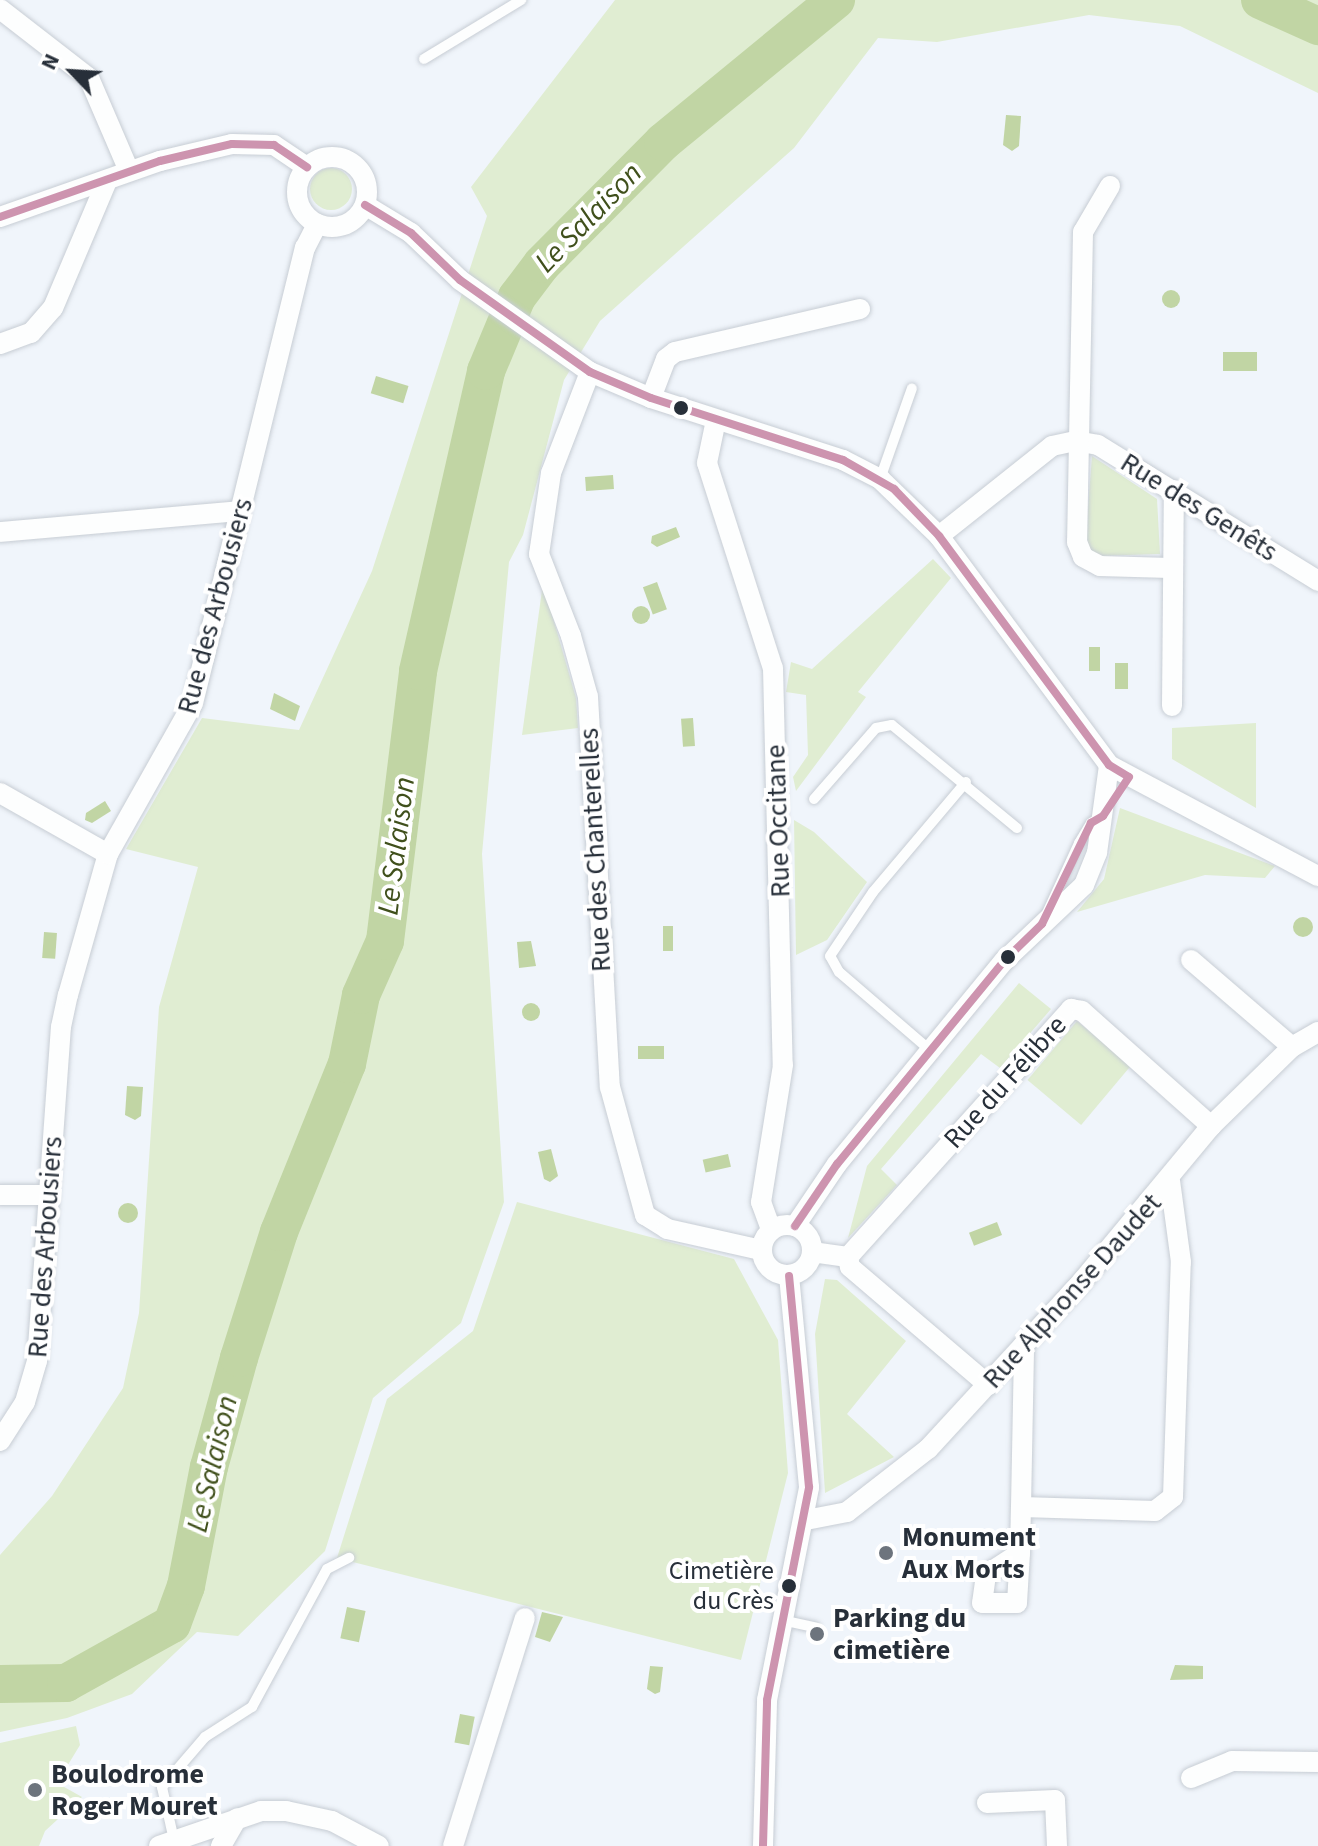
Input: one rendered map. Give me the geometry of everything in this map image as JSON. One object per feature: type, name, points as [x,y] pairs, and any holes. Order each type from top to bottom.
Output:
[{"type":"street","points":[[0,9],[89,78],[129,171]]},
{"type":"street","points":[[0,217],[193,151],[245,143],[274,145],[307,167]]},
{"type":"street","points":[[325,157],[349,161],[365,178],[365,205],[342,226],[317,224],[297,200],[298,180],[307,167],[325,157]]},
{"type":"street","points":[[0,344],[31,333],[53,308],[107,181]]},
{"type":"street","points":[[939,536],[1052,446],[1076,441],[1083,232],[1110,186]]},
{"type":"street","points":[[365,205],[411,233],[460,280],[554,350],[590,372],[651,398],[843,460],[880,479],[939,536],[1109,765],[1318,876]]},
{"type":"street","name":"Rue des Arbousiers","points":[[0,1441],[25,1402],[37,1361],[61,1027],[108,854],[187,719],[305,248],[317,224]]},
{"type":"street","points":[[651,398],[666,359],[675,352],[860,309]]},
{"type":"street","name":"Rue des Chanterelles","points":[[590,372],[551,473],[539,554],[571,636],[588,697],[610,1087],[645,1215],[667,1229],[761,1250]]},
{"type":"street","name":"Rue Occitane","points":[[716,420],[707,463],[773,668],[783,1065],[761,1202],[771,1230]]},
{"type":"street","name":"Rue des Genêts","points":[[1169,568],[1100,566],[1083,557],[1077,542],[1076,441],[1098,445],[1318,581]]},
{"type":"street","points":[[1172,706],[1169,568],[1174,490]]},
{"type":"street","points":[[0,532],[240,511]]},
{"type":"street","points":[[795,1226],[810,1239],[812,1252],[805,1268],[789,1276],[770,1269],[761,1250],[771,1230],[795,1226],[837,1164],[933,1052],[1004,961],[1084,885],[1103,816],[1109,765]]},
{"type":"street","points":[[1103,816],[1129,777]]},
{"type":"street","points":[[0,793],[108,854]]},
{"type":"street","points":[[1191,960],[1292,1047]]},
{"type":"street","name":"Rue du Félibre","points":[[848,1257],[1071,1009],[1082,1011],[1211,1126]]},
{"type":"street","name":"Rue Alphonse Daudet","points":[[806,1520],[847,1512],[928,1449],[1170,1181],[1211,1126],[1292,1047],[1318,1032]]},
{"type":"street","points":[[1021,1507],[1155,1511],[1173,1497],[1181,1262],[1170,1181]]},
{"type":"street","points":[[0,1195],[49,1195]]},
{"type":"street","points":[[812,1252],[848,1257],[850,1267],[988,1385]]},
{"type":"street","points":[[763,1846],[767,1700],[779,1620],[806,1520],[809,1487],[789,1276]]},
{"type":"street","points":[[1020,1553],[1024,1344]]},
{"type":"street","points":[[453,1846],[525,1618]]},
{"type":"street","points":[[1191,1778],[1232,1761],[1318,1762]]},
{"type":"street","points":[[987,1803],[1055,1800],[1057,1846]]},
{"type":"street","points":[[166,1843],[261,1811],[309,1814],[379,1846]]},
{"type":"street","points":[[221,1846],[237,1818]]},
{"type":"lane","points":[[424,59],[521,0]]},
{"type":"lane","points":[[880,479],[912,388]]},
{"type":"lane","points":[[814,799],[884,724],[898,729],[966,782],[1017,828]]},
{"type":"lane","points":[[933,1052],[839,972],[830,956],[873,892],[966,782]]},
{"type":"lane","points":[[166,1843],[162,1787],[205,1737],[252,1707],[327,1569],[349,1558]]},
{"type":"lane","points":[[779,1620],[815,1627]]},
{"type":"shaded area","points":[[615,0],[1318,0],[1318,93],[1180,26],[1089,15],[937,42],[878,38],[794,148],[600,321],[564,380],[523,535],[509,562],[482,854],[504,1202],[461,1323],[373,1398],[325,1551],[238,1636],[197,1632],[132,1694],[67,1718],[0,1732],[0,1555],[52,1496],[123,1388],[139,1313],[159,1007],[198,867],[126,849],[202,718],[299,730],[372,571],[487,216],[471,187]]},
{"type":"shaded area","points":[[1006,115],[1021,116],[1019,146],[1012,151],[1003,145]]},
{"type":"shaded area","points":[[331,168],[346,174],[352,189],[346,204],[331,210],[316,204],[310,189],[316,174]]},
{"type":"shaded area","points":[[1167,290],[1175,290],[1180,299],[1178,306],[1167,308],[1162,303],[1162,295]]},
{"type":"shaded area","points":[[1223,352],[1257,352],[1257,371],[1223,371]]},
{"type":"shaded area","points":[[376,376],[409,386],[403,403],[371,393]]},
{"type":"shaded area","points":[[1092,456],[1157,499],[1160,554],[1096,556],[1085,548]]},
{"type":"shaded area","points":[[613,475],[614,489],[586,491],[585,477]]},
{"type":"shaded area","points":[[676,527],[680,537],[657,547],[651,543],[652,536]]},
{"type":"shaded area","points":[[933,559],[951,578],[858,692],[866,697],[796,791],[793,777],[808,755],[806,695],[786,692],[791,662],[812,669]]},
{"type":"shaded area","points":[[657,582],[667,609],[653,614],[643,587]]},
{"type":"shaded area","points":[[543,583],[576,698],[578,728],[522,735]]},
{"type":"shaded area","points":[[641,606],[650,615],[641,624],[632,615]]},
{"type":"shaded area","points":[[1089,647],[1100,647],[1100,671],[1089,671]]},
{"type":"shaded area","points":[[1115,663],[1128,663],[1128,689],[1115,689]]},
{"type":"shaded area","points":[[274,693],[300,706],[295,721],[270,709]]},
{"type":"shaded area","points":[[693,718],[695,746],[683,747],[681,719]]},
{"type":"shaded area","points":[[1256,723],[1256,808],[1172,759],[1172,728]]},
{"type":"shaded area","points":[[105,801],[111,811],[92,823],[85,820],[86,813]]},
{"type":"shaded area","points":[[1120,808],[1275,866],[1265,878],[1205,875],[1077,912],[1104,879]]},
{"type":"shaded area","points":[[794,820],[814,832],[867,882],[827,940],[796,955]]},
{"type":"shaded area","points":[[1303,917],[1310,920],[1313,927],[1310,934],[1303,937],[1296,934],[1293,927],[1296,920]]},
{"type":"shaded area","points":[[663,926],[673,926],[673,951],[663,951]]},
{"type":"shaded area","points":[[44,932],[57,933],[55,959],[42,958]]},
{"type":"shaded area","points":[[531,941],[536,966],[519,968],[517,942]]},
{"type":"shaded area","points":[[1019,983],[1051,1009],[1000,1068],[981,1054],[881,1169],[897,1185],[848,1238],[867,1166]]},
{"type":"shaded area","points":[[527,1003],[535,1003],[540,1012],[538,1019],[527,1021],[522,1016],[522,1008]]},
{"type":"shaded area","points":[[1077,1021],[1131,1066],[1081,1125],[1028,1080]]},
{"type":"shaded area","points":[[638,1046],[664,1046],[664,1059],[638,1059]]},
{"type":"shaded area","points":[[127,1086],[143,1087],[141,1116],[135,1120],[125,1115]]},
{"type":"shaded area","points":[[551,1149],[558,1176],[550,1182],[544,1179],[538,1152]]},
{"type":"shaded area","points":[[728,1154],[731,1167],[706,1173],[703,1160]]},
{"type":"shaded area","points":[[517,1202],[734,1259],[778,1340],[788,1473],[741,1660],[337,1558],[387,1399],[473,1331]]},
{"type":"shaded area","points":[[128,1203],[135,1206],[138,1213],[135,1220],[128,1223],[121,1220],[118,1213],[121,1206]]},
{"type":"shaded area","points":[[997,1222],[1002,1235],[974,1246],[969,1233]]},
{"type":"shaded area","points":[[825,1279],[837,1280],[906,1341],[847,1414],[894,1457],[825,1493],[815,1334]]},
{"type":"shaded area","points":[[347,1607],[366,1611],[359,1642],[340,1638]]},
{"type":"shaded area","points":[[542,1612],[563,1617],[550,1642],[535,1637]]},
{"type":"shaded area","points":[[1175,1665],[1203,1666],[1203,1679],[1170,1680]]},
{"type":"shaded area","points":[[650,1666],[663,1667],[660,1692],[655,1694],[647,1689]]},
{"type":"shaded area","points":[[460,1714],[475,1717],[469,1745],[454,1742]]},
{"type":"shaded area","name":"Boulodrome Roger Mouret","points":[[76,1726],[80,1745],[57,1783],[82,1797],[45,1831],[39,1846],[0,1846],[0,1743]]},
{"type":"waterway","name":"Le Salaison","points":[[0,1684],[66,1683],[172,1624],[186,1586],[209,1467],[239,1358],[279,1232],[347,1064],[361,995],[385,941],[418,671],[486,371],[517,297],[542,264],[663,142],[836,0]]},
{"type":"waterway","name":"Le Salaison","points":[[1260,0],[1318,26]]},
{"type":"transit line","points":[[0,217],[160,161],[232,144],[274,145],[307,167]]},
{"type":"transit line","points":[[365,205],[411,233],[460,280],[590,372],[651,398],[843,460],[894,489],[939,536],[1109,765],[1129,777],[1103,816],[1091,823],[1042,924],[1004,961],[837,1164],[795,1226]]},
{"type":"transit line","points":[[763,1846],[767,1700],[809,1487],[789,1276]]},
{"type":"place","name":"Monument Aux Morts","points":[[886,1553]]},
{"type":"place","name":"Cimetière du Crès","points":[[789,1586]]},
{"type":"place","name":"Parking du cimetière","points":[[817,1634]]},
{"type":"place","name":"Boulodrome Roger Mouret","points":[[35,1790]]}]
